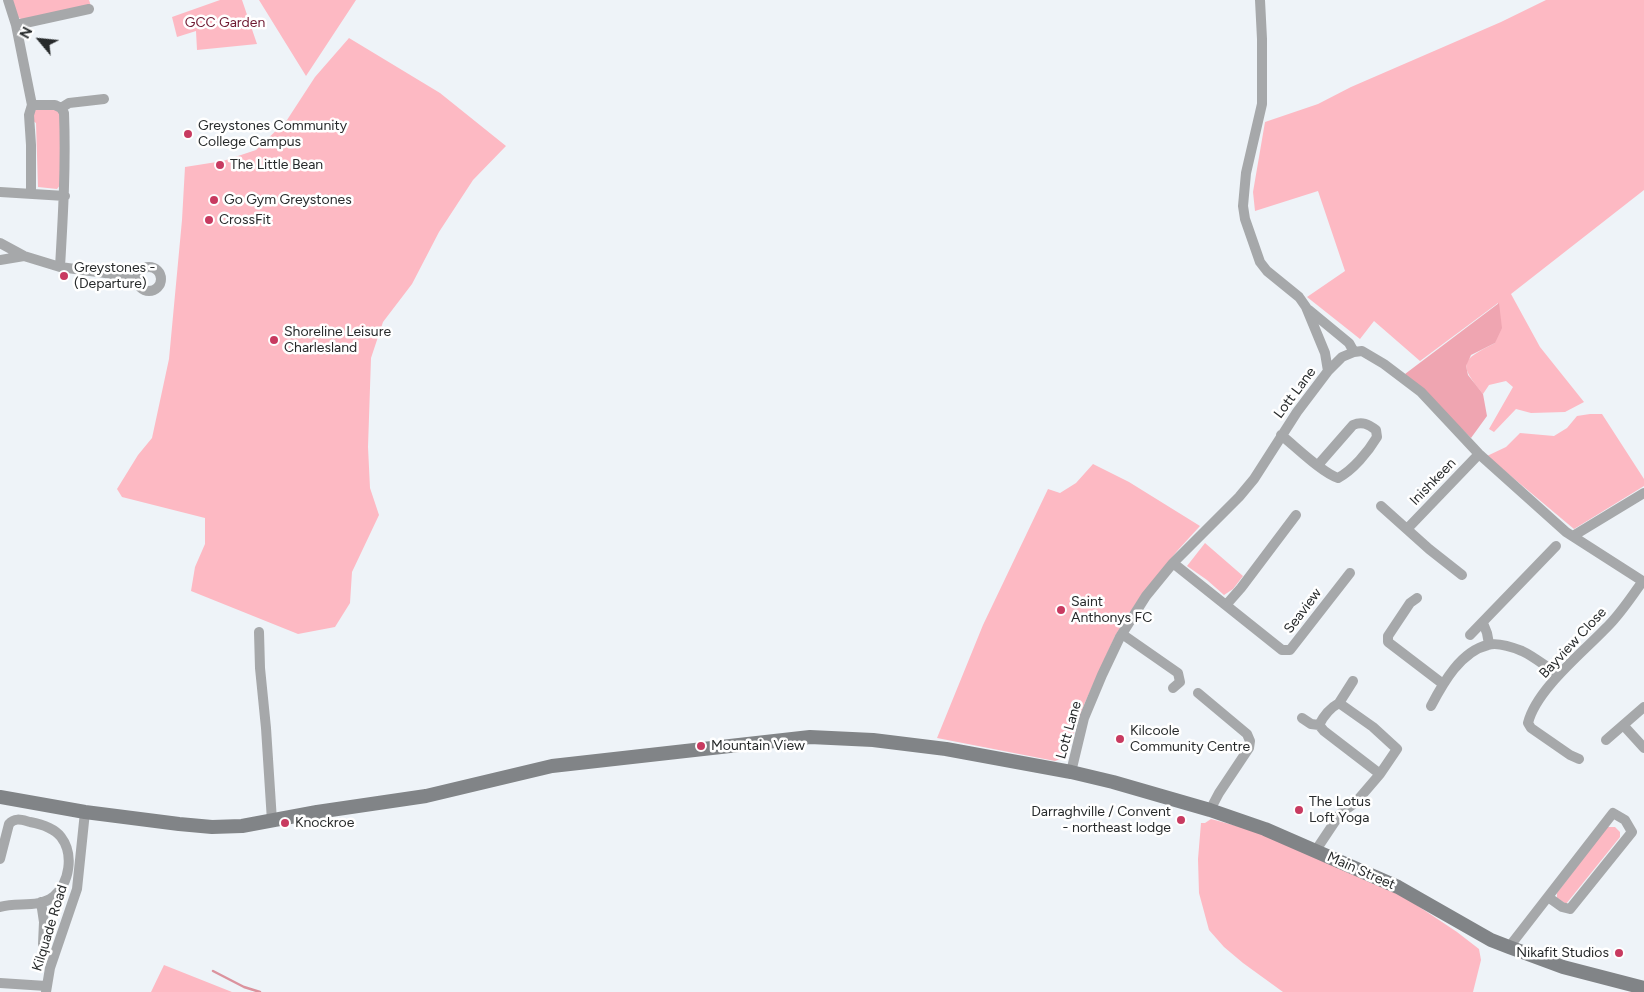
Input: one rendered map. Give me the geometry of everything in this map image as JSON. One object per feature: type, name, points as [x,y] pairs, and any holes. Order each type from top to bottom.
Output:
[{"type":"main road","name":"Main Street","points":[[0,797],[85,812],[179,824],[242,826],[317,812],[426,796],[552,766],[810,737],[874,740],[946,749],[1071,772],[1210,810],[1265,829],[1398,887],[1492,940],[1508,947],[1563,967],[1644,988]]},
{"type":"street","points":[[8,0],[16,25],[32,105],[29,115],[32,193]]},
{"type":"street","points":[[1260,0],[1262,104],[1247,166],[1243,206],[1251,240],[1260,262],[1267,271],[1299,297],[1306,307],[1325,353],[1328,371]]},
{"type":"street","points":[[16,25],[89,9]]},
{"type":"street","points":[[61,108],[70,102],[104,99]]},
{"type":"street","points":[[32,105],[55,105],[61,108],[64,113],[65,196],[60,267]]},
{"type":"street","points":[[0,192],[65,196]]},
{"type":"street","points":[[0,243],[24,256],[60,267],[120,275],[138,283],[143,289],[150,291],[157,288],[161,282],[160,274],[155,268],[147,267],[141,271],[120,275]]},
{"type":"street","points":[[0,260],[24,256]]},
{"type":"street","points":[[138,283],[141,271]]},
{"type":"street","points":[[1306,307],[1349,343],[1354,352],[1362,352],[1384,364],[1421,392],[1479,454],[1566,532],[1643,582]]},
{"type":"street","name":"Lott Lane","points":[[1071,772],[1084,718],[1102,675],[1122,634],[1146,596],[1173,563],[1239,497],[1254,479],[1281,434],[1328,371],[1342,357],[1354,352]]},
{"type":"street","points":[[1281,434],[1318,465],[1332,476],[1338,478],[1373,444],[1377,437],[1376,430],[1359,422],[1353,425],[1318,465]]},
{"type":"street","name":"Inishkeen","points":[[1407,529],[1479,454]]},
{"type":"street","points":[[1573,536],[1644,493]]},
{"type":"street","points":[[1381,506],[1429,549],[1462,575]]},
{"type":"street","points":[[1226,605],[1296,515]]},
{"type":"street","points":[[1470,635],[1556,546]]},
{"type":"street","name":"Seaview","points":[[1173,563],[1282,650],[1290,650],[1350,572]]},
{"type":"street","name":"Bayview Close","points":[[1579,759],[1570,755],[1531,728],[1528,723],[1530,714],[1558,674],[1606,628],[1643,582]]},
{"type":"street","points":[[1417,598],[1410,603],[1388,636],[1388,642],[1443,684]]},
{"type":"street","points":[[1483,623],[1489,644]]},
{"type":"street","points":[[259,632],[272,821]]},
{"type":"street","points":[[1122,634],[1178,673],[1180,682],[1173,688]]},
{"type":"street","points":[[1430,706],[1443,684],[1464,659],[1477,649],[1489,644],[1500,644],[1523,652],[1558,674]]},
{"type":"street","points":[[1319,725],[1323,717],[1339,703],[1353,681]]},
{"type":"street","points":[[1198,693],[1247,734],[1250,741],[1249,748],[1210,810]]},
{"type":"street","points":[[1316,850],[1340,814],[1356,802],[1380,774],[1397,749],[1373,727],[1339,703]]},
{"type":"street","points":[[1606,740],[1644,707]]},
{"type":"street","points":[[1302,718],[1311,724],[1319,725],[1324,731],[1380,774]]},
{"type":"street","points":[[1624,726],[1644,748]]},
{"type":"street","name":"Kilquade Road","points":[[46,989],[50,968],[78,889],[85,812]]},
{"type":"street","points":[[1508,947],[1613,813],[1624,820],[1632,832],[1570,909],[1562,907],[1548,896]]},
{"type":"street","points":[[0,854],[9,824],[12,820],[17,819],[37,823],[49,828],[60,836],[67,848],[69,861],[67,875],[61,888],[52,898],[41,902],[0,907]]},
{"type":"street","points":[[41,902],[44,922],[43,944]]},
{"type":"street","points":[[0,982],[46,989]]},
{"type":"green space","points":[[12,0],[89,0],[91,6],[23,20],[17,17]]},
{"type":"green space","name":"GCC Garden","points":[[220,0],[242,0],[257,44],[197,50],[196,31],[177,37],[172,17]]},
{"type":"green space","points":[[259,0],[356,0],[306,76]]},
{"type":"green space","points":[[1546,0],[1644,0],[1644,190],[1511,294],[1540,347],[1584,402],[1565,412],[1531,413],[1516,409],[1494,432],[1489,429],[1513,387],[1506,381],[1489,385],[1483,394],[1469,375],[1466,364],[1475,354],[1495,343],[1498,303],[1420,361],[1374,321],[1360,339],[1307,297],[1345,271],[1318,191],[1255,211],[1253,192],[1265,122],[1318,104],[1351,87],[1501,22]]},
{"type":"green space","name":"Shoreline Leisure Charlesland","points":[[349,38],[440,93],[506,146],[473,180],[439,232],[412,284],[383,322],[371,358],[368,447],[370,488],[379,515],[352,572],[350,603],[335,627],[298,634],[191,591],[195,567],[205,544],[205,518],[122,497],[117,489],[138,455],[152,438],[169,359],[185,167],[223,161],[256,150],[287,120],[315,77]]},
{"type":"green space","points":[[54,108],[60,113],[61,184],[57,189],[38,187],[36,123],[33,121],[33,112],[37,109]]},
{"type":"green space","points":[[1602,414],[1644,479],[1644,486],[1574,529],[1487,456],[1506,447],[1520,433],[1554,436],[1567,428],[1577,416]]},
{"type":"green space","name":"Saint Anthonys FC","points":[[1093,464],[1129,482],[1200,526],[1142,594],[1115,636],[1083,707],[1066,757],[1055,761],[937,738],[983,625],[1048,489],[1060,493],[1076,483]]},
{"type":"green space","points":[[1205,543],[1243,576],[1233,589],[1224,595],[1187,566]]},
{"type":"green space","points":[[1211,819],[1259,832],[1403,896],[1479,949],[1481,960],[1473,992],[1283,992],[1243,963],[1224,947],[1209,930],[1199,893],[1198,859],[1201,823]]},
{"type":"green space","points":[[1607,827],[1615,827],[1620,832],[1620,837],[1566,904],[1557,898],[1557,893]]},
{"type":"green space","points":[[164,965],[232,992],[151,992]]},
{"type":"shaded area","points":[[1499,303],[1502,328],[1495,343],[1471,355],[1466,366],[1468,375],[1483,394],[1487,416],[1471,438],[1405,374]]},
{"type":"waterway","points":[[213,971],[244,987],[260,992]]},
{"type":"place","name":"Greystones Community College Campus","points":[[188,134]]},
{"type":"place","name":"The Little Bean","points":[[220,165]]},
{"type":"place","name":"Go Gym Greystones","points":[[214,200]]},
{"type":"place","name":"CrossFit","points":[[209,220]]},
{"type":"place","name":"Greystones - (Departure)","points":[[64,276]]},
{"type":"place","name":"Shoreline Leisure Charlesland","points":[[274,340]]},
{"type":"place","name":"Saint Anthonys FC","points":[[1061,610]]},
{"type":"place","name":"Kilcoole Community Centre","points":[[1120,739]]},
{"type":"place","name":"Mountain View","points":[[701,746]]},
{"type":"place","name":"The Lotus Loft Yoga","points":[[1299,810]]},
{"type":"place","name":"Darraghville / Convent - northeast lodge","points":[[1181,820]]},
{"type":"place","name":"Knockroe","points":[[285,823]]},
{"type":"place","name":"Nikafit Studios","points":[[1619,953]]}]
